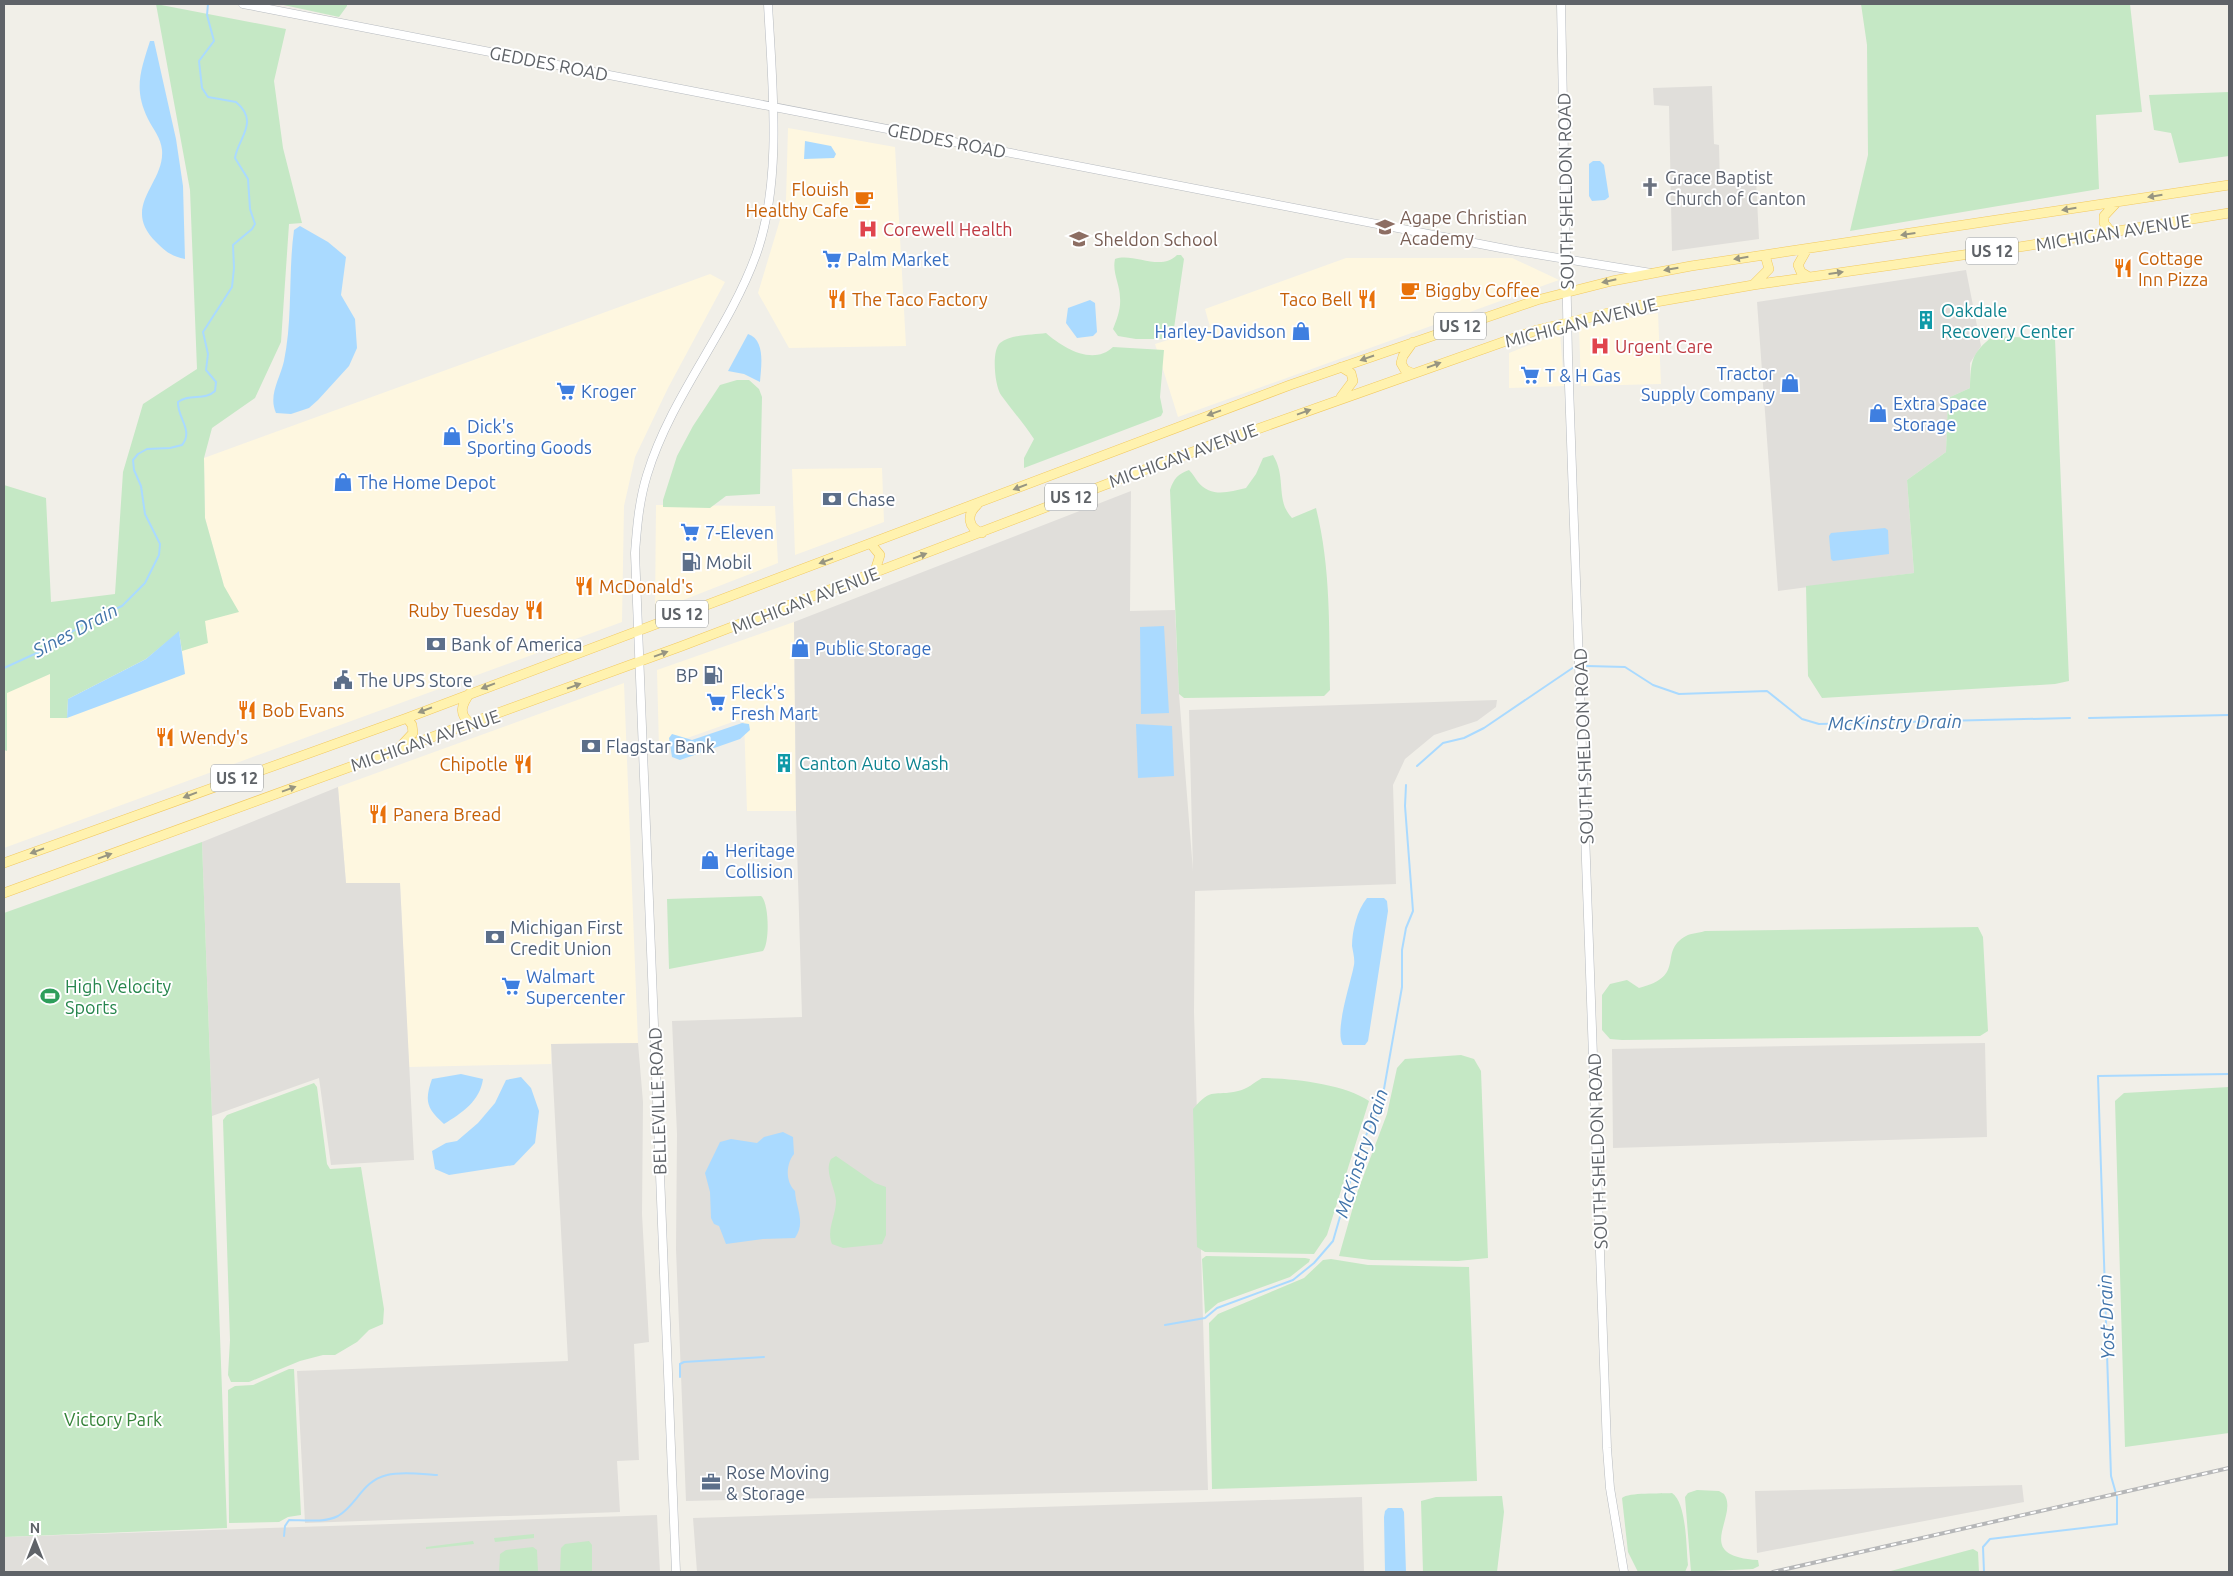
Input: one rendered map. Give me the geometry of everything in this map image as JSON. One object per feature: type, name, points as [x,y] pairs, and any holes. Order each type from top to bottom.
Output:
[{"type":"main road","name":"GEDDES ROAD","points":[[243,4],[1567,259],[1651,273]]},
{"type":"main road","name":"BELLEVILLE ROAD","points":[[676,1572],[635,567],[640,500],[661,437],[736,300],[756,253],[770,191],[772,159],[768,4]]},
{"type":"main road","name":"SOUTH SHELDON ROAD","points":[[1561,4],[1568,322],[1607,1448],[1610,1488],[1624,1572]]},
{"type":"main road","name":"MICHIGAN AVENUE","points":[[4,863],[407,718],[871,544],[1170,429],[1413,342],[1568,291],[1651,273],[2229,185]]},
{"type":"main road","points":[[2111,232],[2104,223],[2104,216],[2117,202]]},
{"type":"main road","name":"MICHIGAN AVENUE","points":[[4,893],[472,724],[874,574],[1170,460],[1492,344],[1568,322],[1650,303],[1753,285],[2229,213]]},
{"type":"main road","points":[[1807,249],[1798,265],[1802,272],[1809,277]]},
{"type":"main road","points":[[1753,285],[1768,269],[1765,255]]},
{"type":"main road","points":[[1412,373],[1405,370],[1401,363],[1403,356],[1413,342]]},
{"type":"main road","points":[[1339,399],[1353,381],[1351,373],[1341,368]]},
{"type":"main road","points":[[979,503],[972,509],[969,521],[973,529],[982,533]]},
{"type":"main road","points":[[871,544],[880,555],[874,574]]},
{"type":"main road","points":[[470,693],[461,705],[461,709],[464,718],[472,724]]},
{"type":"main road","points":[[396,750],[412,736],[412,725],[407,718]]},
{"type":"shaded area","points":[[1712,86],[1714,144],[1719,145],[1720,186],[1756,179],[1759,239],[1672,251],[1669,106],[1654,105],[1653,88]]},
{"type":"shaded area","points":[[788,128],[895,147],[906,346],[789,348],[758,293],[786,200]]},
{"type":"shaded area","points":[[1346,258],[1512,258],[1559,280],[1178,417],[1155,344],[1210,327],[1205,309]]},
{"type":"shaded area","points":[[1966,270],[1981,346],[1970,363],[1970,388],[1948,398],[1946,452],[1907,480],[1914,573],[1778,591],[1757,302]]},
{"type":"shaded area","points":[[710,274],[725,282],[668,388],[635,457],[624,506],[622,622],[4,848],[4,683],[224,586],[205,518],[204,458]]},
{"type":"shaded area","points":[[1658,313],[1661,384],[1581,386],[1579,327]]},
{"type":"shaded area","points":[[1560,333],[1564,386],[1509,388],[1509,353]]},
{"type":"shaded area","points":[[882,468],[884,522],[795,555],[792,469]]},
{"type":"shaded area","points":[[1131,491],[1130,611],[1175,610],[1179,694],[1193,871],[1189,710],[1497,700],[1496,707],[1477,721],[1434,735],[1405,759],[1393,785],[1396,884],[1195,891],[1194,1012],[1208,1490],[686,1501],[676,1249],[677,1134],[672,1021],[802,1017],[796,811],[794,622]]},
{"type":"shaded area","points":[[656,505],[775,506],[778,563],[655,611]]},
{"type":"shaded area","points":[[794,622],[796,811],[747,811],[744,718],[659,748],[657,670]]},
{"type":"shaded area","points":[[624,683],[638,1043],[552,1044],[551,1064],[409,1067],[400,883],[346,883],[338,787]]},
{"type":"shaded area","points":[[338,787],[346,883],[400,883],[414,1160],[331,1165],[319,1078],[212,1116],[202,842]]},
{"type":"shaded area","points":[[638,1043],[643,1102],[642,1214],[649,1342],[634,1344],[639,1460],[617,1461],[620,1512],[305,1523],[297,1371],[568,1361],[551,1044]]},
{"type":"shaded area","points":[[1985,1043],[1987,1137],[1613,1148],[1612,1049]]},
{"type":"shaded area","points":[[2022,1485],[2024,1502],[1757,1553],[1755,1491]]},
{"type":"shaded area","points":[[1362,1497],[1364,1572],[697,1572],[693,1518]]},
{"type":"shaded area","points":[[657,1515],[660,1572],[4,1572],[4,1537]]},
{"type":"green space","points":[[156,4],[286,29],[274,81],[283,148],[302,223],[289,224],[281,342],[255,398],[212,428],[204,458],[205,518],[224,586],[239,612],[205,621],[208,643],[182,651],[179,632],[146,659],[68,699],[67,718],[50,718],[50,674],[7,693],[7,751],[4,750],[4,485],[46,498],[51,602],[115,594],[123,472],[143,404],[197,369],[190,190]]},
{"type":"green space","points":[[279,4],[347,4],[347,6],[339,17]]},
{"type":"green space","points":[[1861,4],[2130,4],[2142,112],[2096,115],[2099,189],[1850,231],[1868,155],[1867,45]]},
{"type":"green space","points":[[2229,92],[2229,156],[2179,163],[2171,133],[2154,130],[2149,95]]},
{"type":"green space","points":[[1181,255],[1184,259],[1173,335],[1168,339],[1136,339],[1118,336],[1113,329],[1120,302],[1114,264],[1115,259],[1130,258],[1163,262]]},
{"type":"green space","points":[[1046,333],[1069,349],[1087,355],[1096,355],[1113,347],[1164,350],[1160,397],[1163,412],[1161,416],[1024,468],[1024,458],[1034,439],[999,391],[995,369],[996,353],[1000,343],[1010,338]]},
{"type":"green space","points":[[1993,336],[2055,339],[2069,681],[2055,684],[1822,698],[1808,676],[1806,586],[1914,573],[1907,480],[1946,452],[1948,398],[1970,388],[1972,364],[1976,353]]},
{"type":"green space","points":[[737,380],[749,380],[759,389],[762,397],[760,494],[726,496],[710,508],[663,507],[663,500],[677,456],[693,426],[720,385]]},
{"type":"green space","points":[[1273,455],[1279,472],[1284,504],[1292,518],[1316,508],[1327,576],[1330,690],[1324,696],[1184,698],[1179,694],[1170,490],[1175,479],[1189,470],[1203,487],[1214,492],[1246,488],[1256,474],[1263,458]]},
{"type":"green space","name":"Victory Park","points":[[202,842],[227,1528],[4,1537],[4,913]]},
{"type":"green space","points":[[761,896],[766,906],[768,922],[767,939],[763,951],[669,969],[667,899]]},
{"type":"green space","points":[[1978,927],[1983,937],[1988,1031],[1980,1036],[1622,1040],[1610,1039],[1602,1030],[1602,995],[1610,984],[1627,980],[1639,988],[1654,983],[1663,977],[1668,970],[1673,949],[1678,942],[1690,934],[1705,931]]},
{"type":"green space","points":[[1461,1055],[1474,1059],[1481,1071],[1488,1258],[1458,1261],[1371,1260],[1339,1256],[1357,1193],[1387,1114],[1397,1068],[1405,1059]]},
{"type":"green space","points":[[1262,1078],[1288,1079],[1333,1086],[1359,1095],[1369,1101],[1327,1235],[1314,1254],[1205,1252],[1197,1247],[1193,1109],[1209,1095],[1241,1090]]},
{"type":"green space","points":[[314,1083],[317,1087],[327,1164],[330,1169],[361,1167],[384,1309],[383,1324],[369,1330],[357,1342],[335,1355],[323,1355],[300,1361],[249,1382],[231,1382],[228,1375],[230,1340],[223,1120],[227,1115]]},
{"type":"green space","points":[[2229,1087],[2229,1433],[2125,1447],[2115,1101],[2124,1093]]},
{"type":"green space","points":[[836,1156],[875,1183],[886,1187],[886,1235],[882,1244],[843,1248],[832,1244],[830,1233],[836,1201],[829,1174],[829,1164],[831,1159]]},
{"type":"green space","points":[[1206,1256],[1310,1259],[1309,1262],[1290,1277],[1218,1303],[1205,1314],[1202,1259]]},
{"type":"green space","points":[[1331,1259],[1368,1265],[1469,1267],[1477,1481],[1212,1489],[1209,1323],[1218,1314],[1304,1278],[1323,1260]]},
{"type":"green space","points":[[289,1369],[294,1369],[301,1515],[288,1517],[279,1522],[229,1523],[228,1390],[235,1386],[253,1385]]},
{"type":"green space","points":[[1697,1490],[1719,1491],[1724,1494],[1727,1503],[1722,1543],[1726,1551],[1738,1557],[1758,1560],[1759,1566],[1753,1569],[1691,1572],[1685,1497],[1688,1493]]},
{"type":"green space","points":[[1672,1493],[1681,1506],[1683,1516],[1688,1565],[1685,1572],[1638,1572],[1628,1552],[1622,1498],[1638,1494]]},
{"type":"green space","points":[[1502,1496],[1504,1512],[1497,1572],[1423,1572],[1421,1501],[1436,1497]]},
{"type":"green space","points":[[534,1534],[534,1538],[495,1542],[494,1538]]},
{"type":"green space","points":[[473,1541],[474,1544],[426,1549],[426,1547]]},
{"type":"green space","points":[[589,1541],[592,1545],[592,1572],[560,1572],[561,1548],[565,1544]]},
{"type":"green space","points":[[533,1547],[537,1550],[538,1572],[499,1572],[500,1554],[506,1550]]},
{"type":"green space","points":[[1973,1549],[1978,1552],[1979,1572],[1887,1572]]},
{"type":"water","points":[[150,41],[154,41],[176,139],[183,186],[185,259],[172,255],[156,242],[146,229],[142,217],[143,206],[161,162],[162,150],[143,108],[140,89],[141,71]]},
{"type":"water","points":[[805,141],[831,146],[836,154],[834,158],[804,159]]},
{"type":"water","points":[[1593,161],[1600,161],[1604,165],[1609,197],[1605,200],[1592,201],[1589,196],[1589,164]]},
{"type":"water","points":[[300,226],[328,242],[346,257],[341,295],[355,319],[357,348],[349,366],[309,408],[291,414],[276,413],[273,400],[274,393],[284,361],[289,328],[294,230]]},
{"type":"water","points":[[1090,300],[1095,303],[1097,332],[1093,336],[1077,338],[1066,323],[1068,308]]},
{"type":"water","points":[[748,334],[754,337],[760,348],[760,382],[744,374],[728,371]]},
{"type":"water","points":[[1885,528],[1888,530],[1889,554],[1833,561],[1831,559],[1829,536],[1831,533]]},
{"type":"water","points":[[1164,626],[1169,713],[1141,714],[1140,627]]},
{"type":"water","points":[[179,631],[185,674],[67,718],[68,699],[146,659]]},
{"type":"water","points":[[742,723],[749,724],[750,730],[740,739],[680,760],[672,757],[669,738],[672,734],[692,740]]},
{"type":"water","points":[[1136,724],[1172,726],[1174,776],[1138,778]]},
{"type":"water","points":[[1367,898],[1384,898],[1387,901],[1388,911],[1368,1041],[1365,1045],[1343,1045],[1340,1029],[1354,965],[1353,934],[1358,915]]},
{"type":"water","points":[[461,1074],[483,1079],[481,1087],[469,1106],[444,1124],[429,1104],[428,1093],[432,1079]]},
{"type":"water","points":[[521,1077],[531,1088],[539,1111],[535,1143],[514,1165],[449,1175],[435,1169],[432,1151],[446,1143],[457,1141],[478,1123],[495,1103],[506,1080]]},
{"type":"water","points":[[783,1132],[793,1137],[794,1154],[788,1167],[788,1178],[795,1191],[800,1221],[795,1238],[763,1239],[726,1244],[719,1226],[714,1224],[711,1218],[710,1192],[705,1173],[720,1142],[731,1139],[757,1143],[764,1137]]},
{"type":"water","points":[[1388,1508],[1402,1508],[1404,1512],[1406,1572],[1385,1572],[1384,1517],[1385,1511]]},
{"type":"waterway","name":"Sines Drain","points":[[4,668],[39,652],[91,620],[122,606],[145,583],[159,555],[160,544],[145,514],[141,486],[134,470],[133,460],[138,454],[147,449],[170,448],[182,445],[185,440],[186,429],[178,408],[178,402],[182,399],[207,396],[215,391],[216,382],[206,370],[208,354],[203,332],[232,287],[234,268],[233,245],[252,229],[255,224],[250,209],[248,179],[235,158],[246,130],[246,116],[243,109],[236,102],[208,97],[202,88],[199,61],[214,41],[207,15],[208,4]]},
{"type":"waterway","name":"McKinstry Drain","points":[[1587,666],[1625,667],[1653,685],[1679,694],[1767,691],[1802,719],[1819,724],[2070,718]]},
{"type":"waterway","name":"McKinstry Drain","points":[[1417,766],[1443,743],[1464,738],[1484,728],[1574,667]]},
{"type":"waterway","name":"McKinstry Drain","points":[[2089,718],[2229,715]]},
{"type":"waterway","name":"McKinstry Drain","points":[[1165,1325],[1205,1318],[1217,1308],[1293,1280],[1314,1263],[1333,1241],[1353,1172],[1367,1133],[1381,1106],[1402,987],[1402,950],[1406,928],[1413,911],[1405,806],[1406,785]]},
{"type":"waterway","name":"Yost Drain","points":[[1984,1572],[1983,1547],[1990,1539],[2117,1524],[2117,1497],[2111,1476],[2098,1076],[2229,1074]]},
{"type":"waterway","name":"McKinstry Drain","points":[[680,1377],[680,1364],[684,1362],[764,1357]]},
{"type":"waterway","name":"McKinstry Drain","points":[[284,1536],[285,1526],[289,1520],[320,1520],[338,1516],[350,1506],[371,1482],[378,1478],[399,1473],[437,1475]]},
{"type":"railway","points":[[1773,1572],[2229,1468]]},
{"type":"place","name":"Grace Baptist Church of Canton","points":[[1650,187]]},
{"type":"place","name":"Flouish Healthy Cafe","points":[[864,199]]},
{"type":"place","name":"Agape Christian Academy","points":[[1385,227]]},
{"type":"place","name":"Corewell Health","points":[[868,229]]},
{"type":"place","name":"Sheldon School","points":[[1079,239]]},
{"type":"place","name":"Palm Market","points":[[832,259]]},
{"type":"place","name":"Cottage Inn Pizza","points":[[2123,268]]},
{"type":"place","name":"Biggby Coffee","points":[[1410,290]]},
{"type":"place","name":"The Taco Factory","points":[[837,299]]},
{"type":"place","name":"Taco Bell","points":[[1367,299]]},
{"type":"place","name":"Oakdale Recovery Center","points":[[1926,320]]},
{"type":"place","name":"Harley-Davidson","points":[[1301,331]]},
{"type":"place","name":"Urgent Care","points":[[1600,346]]},
{"type":"place","name":"T & H Gas","points":[[1530,375]]},
{"type":"place","name":"Tractor Supply Company","points":[[1790,383]]},
{"type":"place","name":"Kroger","points":[[566,391]]},
{"type":"place","name":"Extra Space Storage","points":[[1878,413]]},
{"type":"place","name":"Dick's Sporting Goods","points":[[452,436]]},
{"type":"place","name":"The Home Depot","points":[[343,482]]},
{"type":"place","name":"Chase","points":[[832,499]]},
{"type":"place","name":"7-Eleven","points":[[690,532]]},
{"type":"place","name":"Mobil","points":[[691,562]]},
{"type":"place","name":"McDonald's","points":[[584,586]]},
{"type":"place","name":"Ruby Tuesday","points":[[534,610]]},
{"type":"place","name":"Bank of America","points":[[436,644]]},
{"type":"place","name":"Public Storage","points":[[800,648]]},
{"type":"place","name":"BP","points":[[713,675]]},
{"type":"place","name":"The UPS Store","points":[[343,680]]},
{"type":"place","name":"Fleck's Fresh Mart","points":[[716,702]]},
{"type":"place","name":"Bob Evans","points":[[247,710]]},
{"type":"place","name":"Wendy's","points":[[165,737]]},
{"type":"place","name":"Flagstar Bank","points":[[591,746]]},
{"type":"place","name":"Canton Auto Wash","points":[[784,763]]},
{"type":"place","name":"Chipotle","points":[[523,764]]},
{"type":"place","name":"Panera Bread","points":[[378,814]]},
{"type":"place","name":"Heritage Collision","points":[[710,860]]},
{"type":"place","name":"Michigan First Credit Union","points":[[495,937]]},
{"type":"place","name":"Walmart Supercenter","points":[[511,986]]},
{"type":"place","name":"High Velocity Sports","points":[[50,996]]},
{"type":"place","name":"Rose Moving & Storage","points":[[711,1482]]}]
